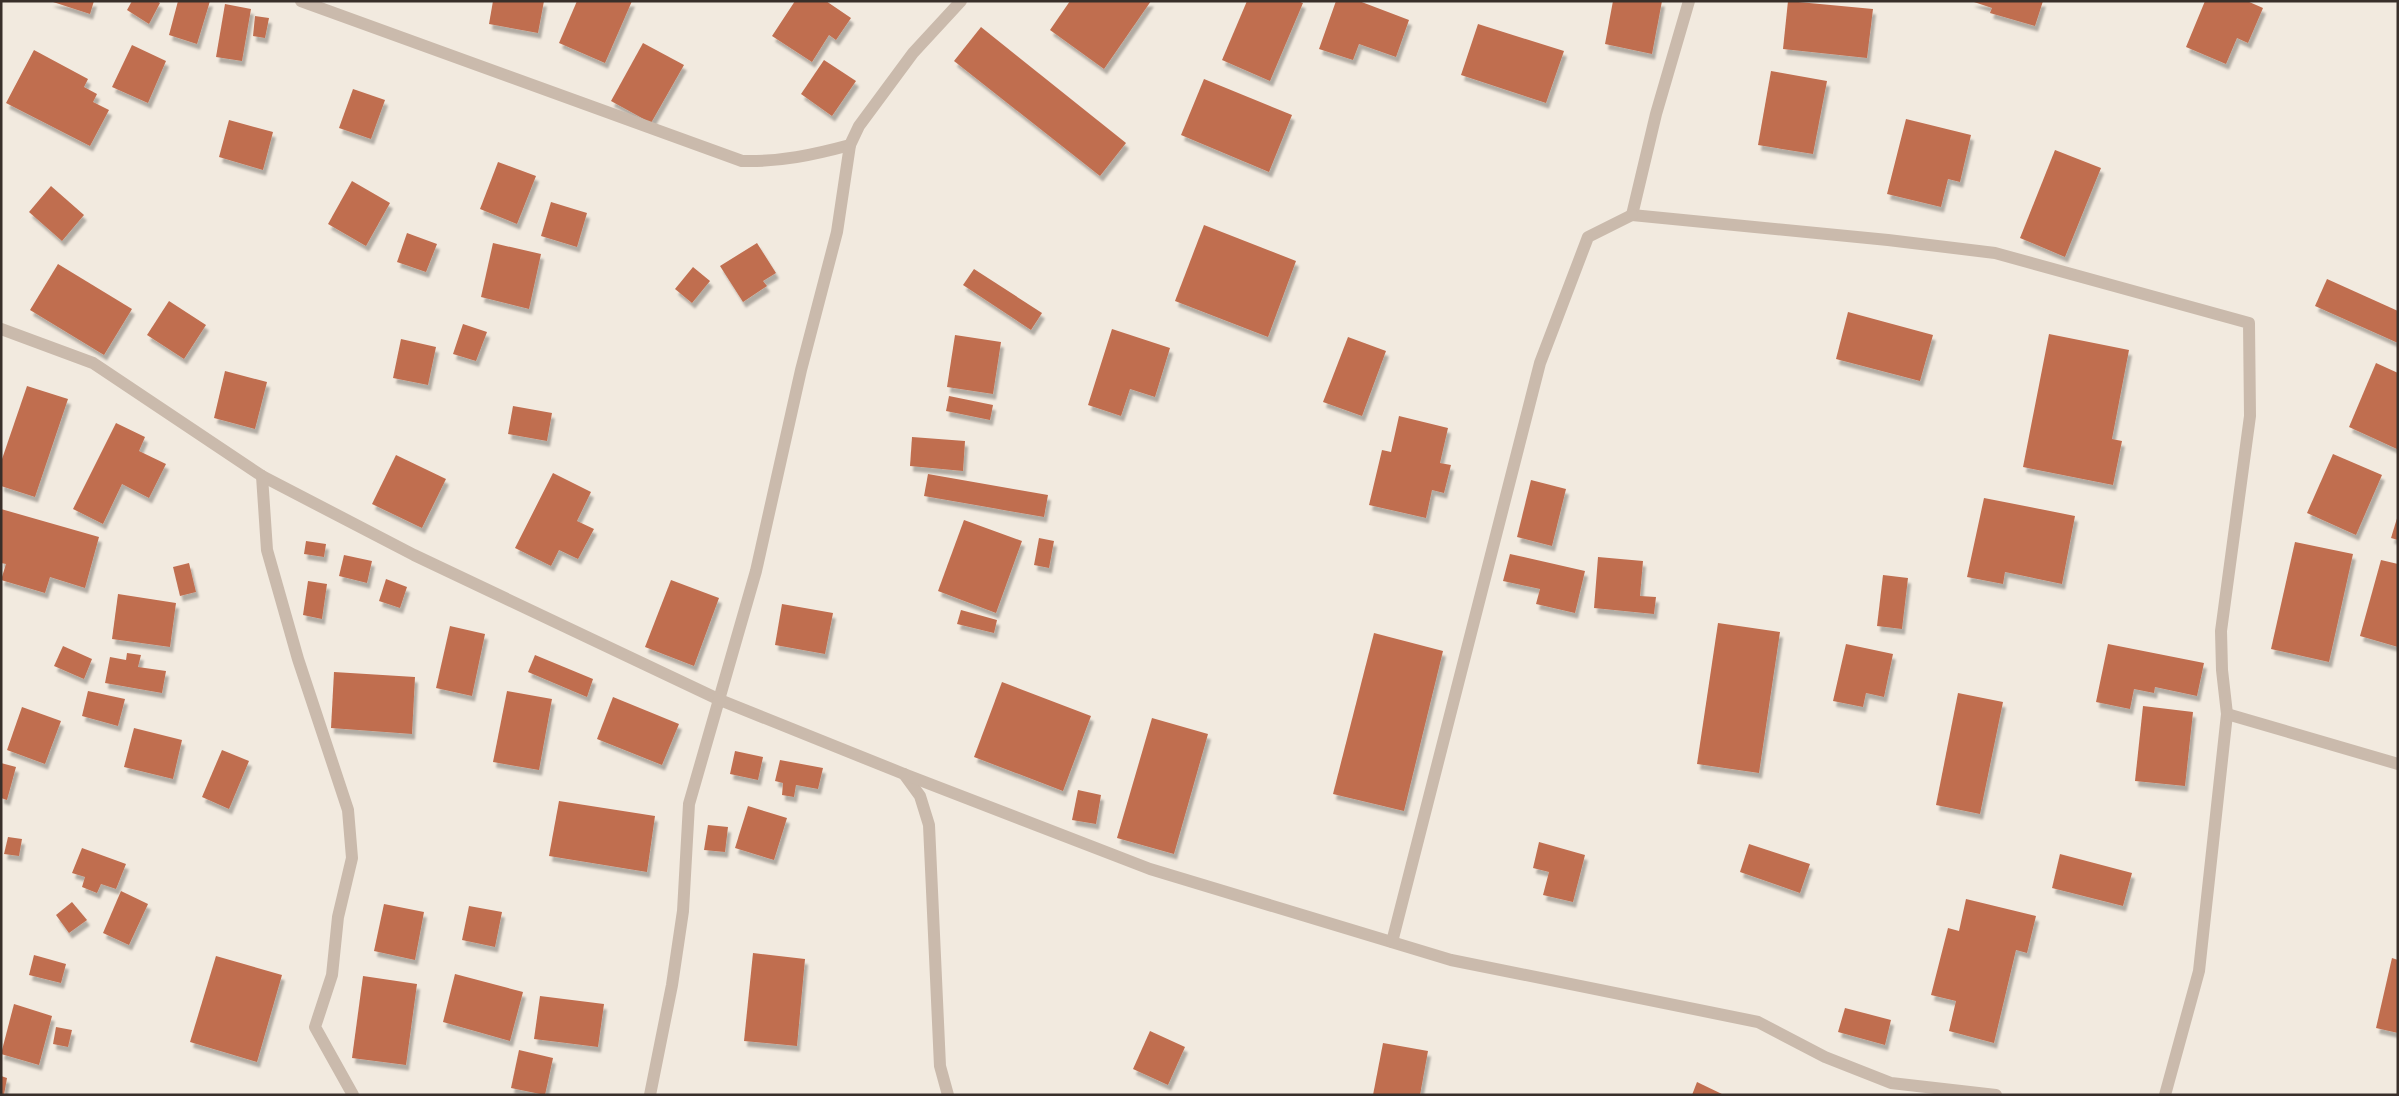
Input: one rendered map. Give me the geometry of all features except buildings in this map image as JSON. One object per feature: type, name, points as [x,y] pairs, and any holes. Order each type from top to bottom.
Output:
[{"type":"street","points":[[300,1],[742,160],[770,162],[807,156],[850,145]]},
{"type":"street","points":[[650,1095],[683,911],[689,804],[756,571],[801,370],[838,232],[850,145],[859,126],[913,53],[961,1]]},
{"type":"street","points":[[1632,215],[1656,114],[1689,1]]},
{"type":"street","points":[[1392,942],[1540,363],[1588,236],[1632,215],[1888,240],[1995,253],[2249,322],[2250,416],[2221,632],[2222,670],[2227,714],[2199,971],[2165,1095]]},
{"type":"street","points":[[1,329],[93,363],[262,476],[414,555],[720,700],[904,774],[1150,868],[1451,960],[1758,1022],[1826,1057],[1891,1082],[1996,1095]]},
{"type":"street","points":[[262,476],[267,550],[298,659],[348,810],[352,858],[338,917],[332,975],[315,1027],[353,1095]]},
{"type":"street","points":[[2227,714],[2398,764]]},
{"type":"street","points":[[904,774],[920,796],[929,825],[940,1066],[948,1095]]}]
